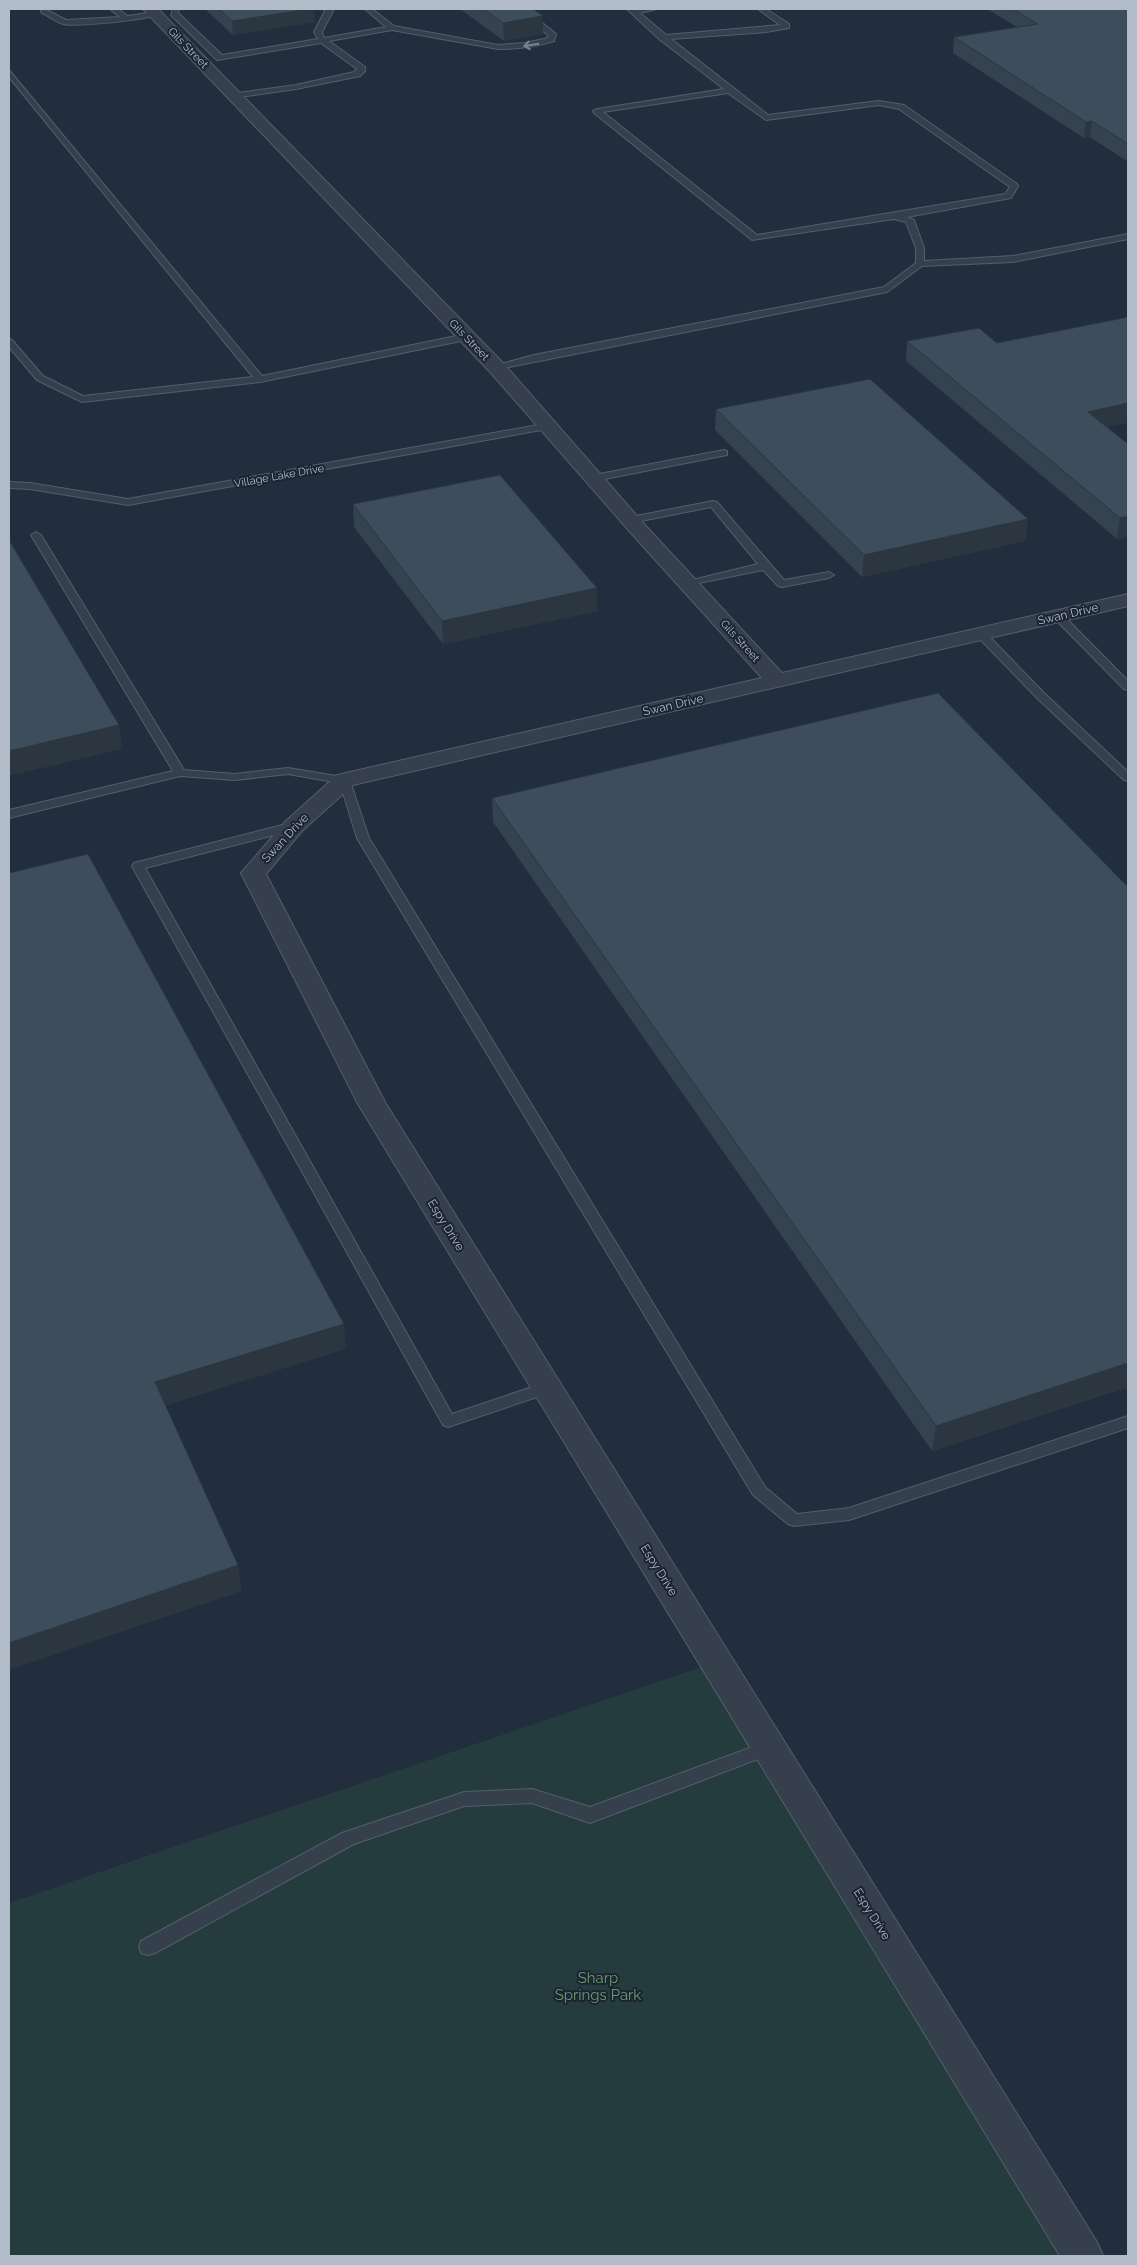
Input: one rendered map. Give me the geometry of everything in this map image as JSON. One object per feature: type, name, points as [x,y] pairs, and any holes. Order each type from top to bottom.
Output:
[{"type":"street","name":"Gils Street","points":[[152,11],[497,368],[688,584],[777,681]]},
{"type":"street","name":"Swan Drive","points":[[253,873],[294,826],[345,780],[1128,600]]},
{"type":"street","name":"Espy Drive","points":[[253,873],[372,1104],[1083,2256]]},
{"type":"lane","points":[[43,10],[58,9]]},
{"type":"lane","points":[[113,9],[127,18]]},
{"type":"lane","points":[[176,9],[174,14],[220,58]]},
{"type":"lane","points":[[233,96],[296,87],[358,74],[362,69],[322,40],[318,32],[326,18],[329,10],[327,9]]},
{"type":"lane","points":[[368,9],[392,28]]},
{"type":"lane","points":[[200,60],[392,28],[498,47],[542,43],[551,39],[552,34],[521,9]]},
{"type":"lane","points":[[632,10],[654,9]]},
{"type":"lane","points":[[662,36],[766,30],[786,26],[762,9]]},
{"type":"lane","points":[[43,10],[64,22],[77,23],[127,18],[152,11]]},
{"type":"lane","points":[[632,10],[766,118],[879,103],[901,107],[1014,186],[1008,196],[755,238],[597,111],[730,90]]},
{"type":"lane","points":[[9,72],[260,379]]},
{"type":"lane","points":[[894,216],[910,220],[920,248],[920,264]]},
{"type":"lane","points":[[497,368],[534,358],[887,288],[920,264],[1013,259],[1128,237]]},
{"type":"lane","points":[[9,342],[40,378],[82,399],[260,379],[466,336]]},
{"type":"lane","name":"Village Lake Drive","points":[[9,485],[30,486],[128,502],[549,426]]},
{"type":"lane","points":[[594,478],[724,453]]},
{"type":"lane","points":[[631,520],[713,504],[782,584],[829,575]]},
{"type":"lane","points":[[36,535],[180,773]]},
{"type":"lane","points":[[688,584],[765,566]]},
{"type":"lane","points":[[1058,616],[1128,687]]},
{"type":"lane","points":[[980,633],[1040,695],[1128,778]]},
{"type":"lane","points":[[9,814],[180,773],[235,777],[288,771],[345,780],[363,838],[426,943],[759,1491],[794,1520],[849,1514],[1128,1422]]},
{"type":"lane","points":[[294,826],[138,866],[448,1422],[547,1388]]},
{"type":"lane","points":[[148,1947],[348,1838],[464,1799],[532,1796],[590,1815],[768,1748]]},
{"type":"green space","name":"Sharp Springs Park","points":[[716,1662],[1079,2256],[9,2256],[9,1903]]},
{"type":"building","points":[[219,9],[309,9],[232,21]]},
{"type":"building","points":[[484,9],[533,9],[543,16],[503,23]]},
{"type":"building","points":[[1013,9],[1128,9],[1128,144],[1092,121],[1086,122],[954,37],[1038,24]]},
{"type":"building","points":[[1128,317],[1128,403],[1088,412],[1128,444],[1128,516],[1120,518],[907,341],[979,328],[997,343]]},
{"type":"building","points":[[870,379],[1028,519],[864,555],[716,409]]},
{"type":"building","points":[[500,475],[597,588],[442,621],[353,504]]},
{"type":"building","points":[[9,540],[119,725],[9,751]]},
{"type":"building","points":[[938,693],[1128,887],[1128,1363],[936,1426],[492,798]]},
{"type":"building","points":[[88,854],[344,1324],[155,1382],[238,1565],[9,1643],[9,873]]}]
